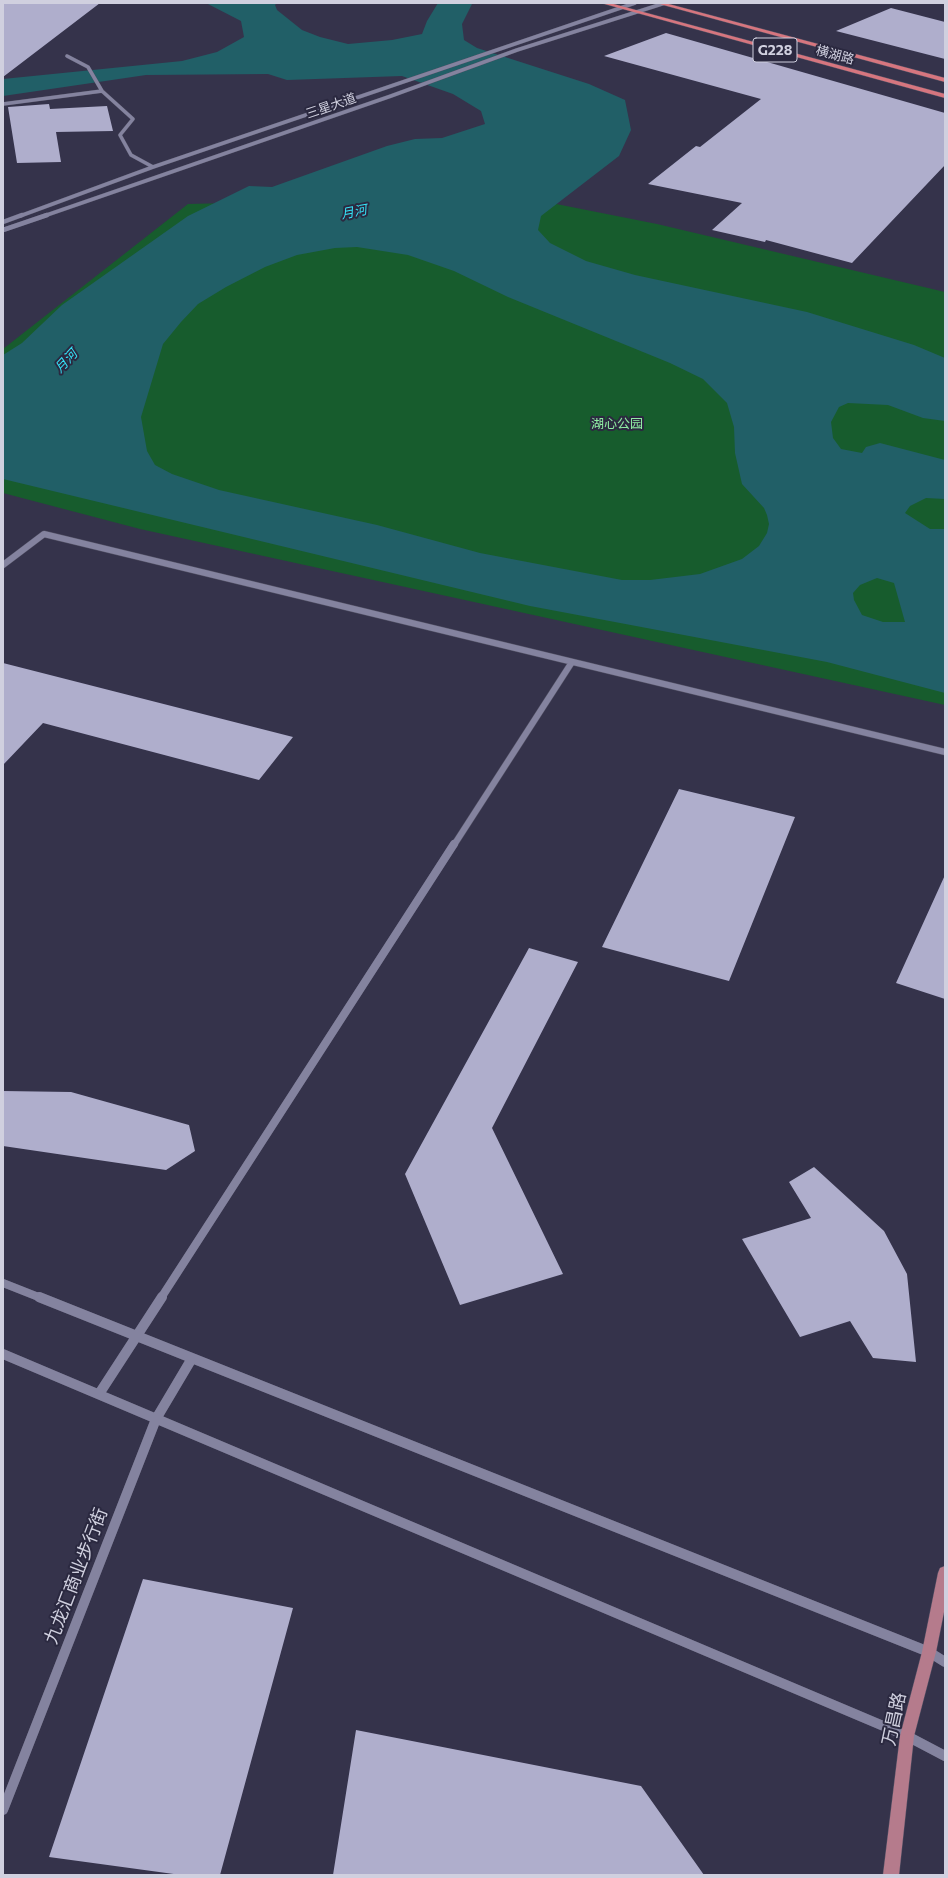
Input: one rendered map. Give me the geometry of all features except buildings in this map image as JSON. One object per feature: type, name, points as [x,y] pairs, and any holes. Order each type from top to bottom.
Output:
[{"type":"highway","name":"横湖路","points":[[604,3],[945,96]]},
{"type":"highway","name":"横湖路","points":[[662,3],[945,80]]},
{"type":"main road","name":"万昌路","points":[[891,1875],[907,1736],[929,1652],[945,1573]]},
{"type":"street","name":"三星大道","points":[[3,222],[153,167],[635,3]]},
{"type":"street","name":"三星大道","points":[[3,230],[45,214],[391,96],[517,50],[639,12],[662,3]]},
{"type":"street","points":[[67,56],[88,68],[96,84],[102,91],[133,119],[120,134],[131,155],[153,167]]},
{"type":"street","points":[[3,104],[102,91]]},
{"type":"street","points":[[3,565],[44,534],[945,752]]},
{"type":"street","points":[[99,1394],[572,662]]},
{"type":"street","points":[[3,1283],[191,1360],[929,1652],[945,1662]]},
{"type":"street","points":[[3,1354],[907,1736],[945,1756]]},
{"type":"street","name":"九龙汇商业步行街","points":[[3,1810],[156,1419],[191,1360]]},
{"type":"green space","name":"湖心公园","points":[[516,196],[657,224],[945,292],[945,705],[140,529],[3,493],[3,349],[188,204]]},
{"type":"water","name":"月河","points":[[206,3],[277,3],[275,5],[277,10],[302,30],[320,37],[348,44],[392,40],[422,34],[427,21],[438,3],[474,3],[472,4],[462,24],[464,40],[477,48],[589,84],[625,100],[631,130],[619,156],[541,216],[538,230],[550,243],[586,261],[635,275],[807,312],[914,345],[945,358],[945,421],[923,418],[888,405],[848,403],[839,407],[831,422],[833,438],[841,449],[862,453],[866,447],[880,443],[945,460],[945,499],[926,498],[910,506],[905,513],[930,529],[945,529],[945,693],[827,662],[530,606],[3,479],[3,355],[22,343],[62,305],[188,216],[249,186],[272,187],[387,146],[415,139],[442,138],[485,124],[481,111],[453,94],[402,76],[287,80],[268,74],[146,75],[3,96],[3,79],[182,61],[217,52],[244,37],[241,21]],"holes":[[[357,247],[408,255],[454,271],[508,297],[670,363],[703,379],[727,403],[734,427],[735,453],[742,484],[764,508],[767,515],[769,524],[767,533],[759,546],[742,559],[700,574],[650,580],[622,580],[480,553],[377,525],[219,490],[172,474],[155,465],[147,451],[141,417],[163,344],[181,322],[198,304],[226,287],[265,267],[297,255],[335,248]],[[877,578],[894,583],[905,622],[883,622],[862,615],[854,600],[853,593],[860,585]]]}]
